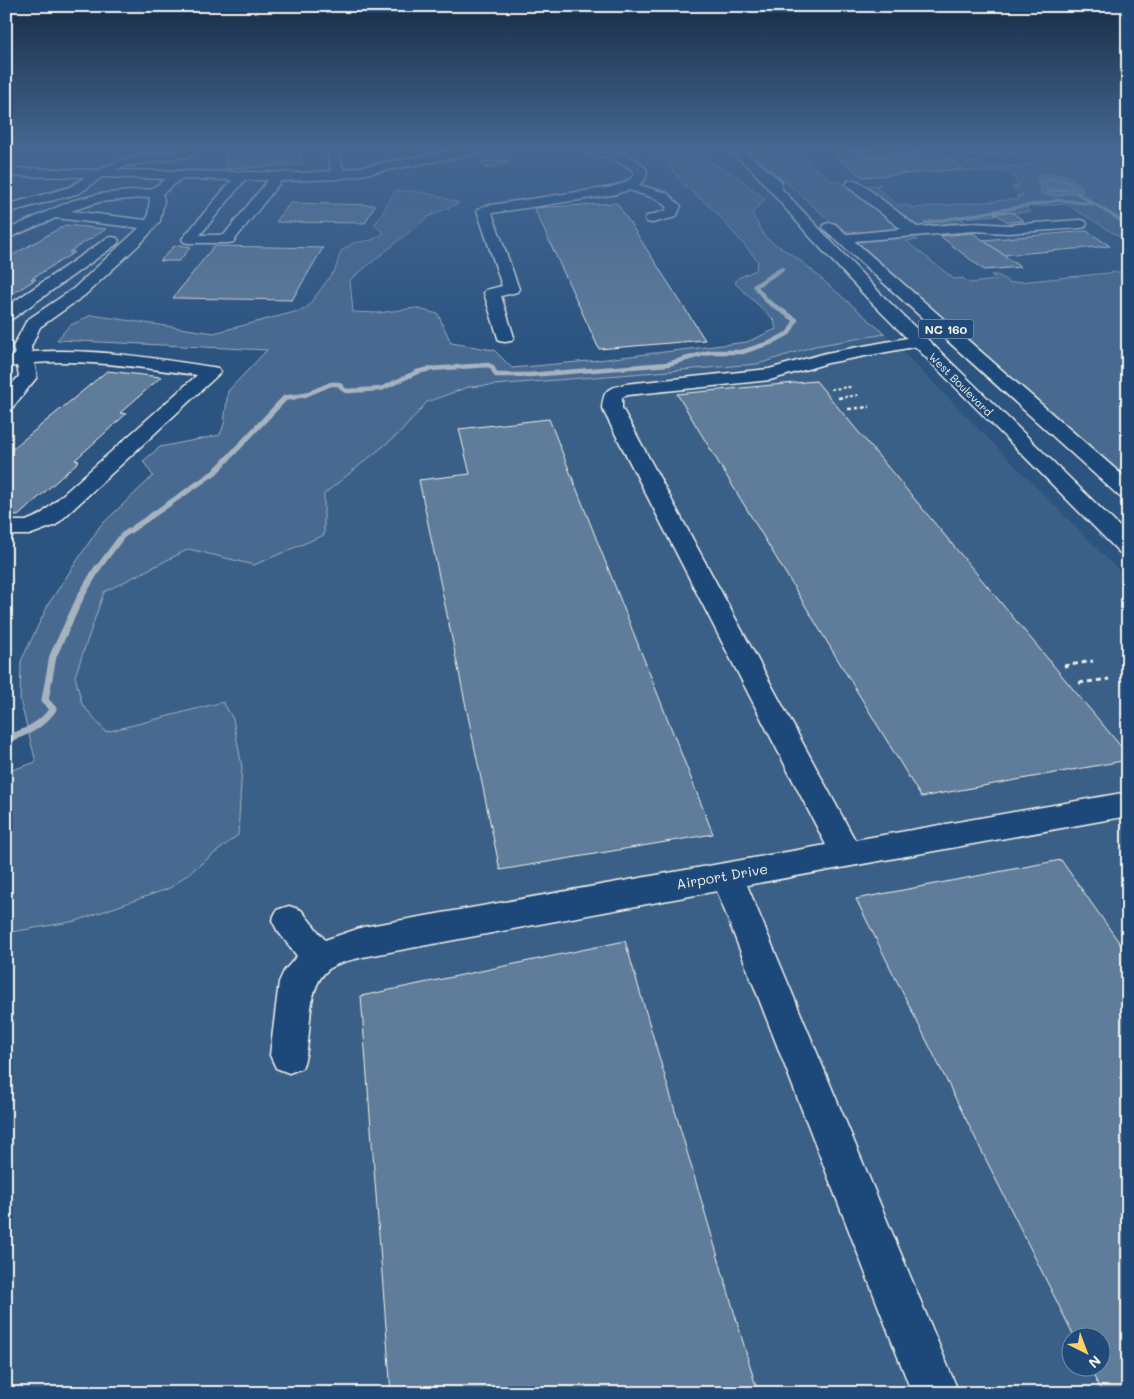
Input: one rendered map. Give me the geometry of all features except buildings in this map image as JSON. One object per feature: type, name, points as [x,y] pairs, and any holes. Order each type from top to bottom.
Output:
[{"type":"main road","points":[[6,235],[51,215]]},
{"type":"main road","points":[[68,215],[127,222],[153,218]]},
{"type":"main road","points":[[140,215],[153,218]]},
{"type":"main road","points":[[207,215],[189,239],[228,239],[247,215]]},
{"type":"main road","points":[[486,215],[511,289],[492,293],[505,337]]},
{"type":"main road","points":[[652,219],[666,215]]},
{"type":"main road","name":"West Boulevard","points":[[797,215],[918,341],[1128,548]]},
{"type":"main road","name":"West Boulevard","points":[[817,215],[1128,492]]},
{"type":"main road","points":[[893,215],[914,232]]},
{"type":"main road","points":[[15,360],[33,324],[79,292],[153,218]]},
{"type":"main road","points":[[6,315],[112,242],[127,222]]},
{"type":"main road","points":[[843,238],[974,227],[1008,229],[1080,224]]},
{"type":"main road","points":[[846,854],[612,408],[613,394],[625,390],[770,374],[826,358],[918,341]]},
{"type":"main road","points":[[6,528],[29,528],[48,520],[212,372],[94,356],[52,355],[15,360]]},
{"type":"main road","points":[[6,403],[28,376],[15,360]]},
{"type":"main road","name":"Airport Drive","points":[[318,957],[363,942],[1128,804]]},
{"type":"main road","points":[[727,876],[936,1393]]},
{"type":"main road","points":[[289,920],[318,957],[297,982],[289,1055]]},
{"type":"path","points":[[830,389],[851,386]]},
{"type":"path","points":[[838,398],[860,396]]},
{"type":"path","points":[[848,409],[870,407]]},
{"type":"path","points":[[1064,666],[1093,661]]},
{"type":"path","points":[[1079,683],[1109,679]]},
{"type":"shaded area","points":[[381,215],[432,215],[350,280],[353,312],[378,313],[415,308],[438,314],[451,343],[494,350],[512,368],[589,361],[747,342],[776,329],[774,320],[735,283],[738,278],[756,270],[758,261],[719,215],[753,215],[766,238],[801,261],[885,334],[815,346],[758,364],[468,387],[427,402],[401,432],[324,494],[324,535],[254,565],[189,549],[104,592],[75,676],[82,704],[106,732],[223,702],[233,719],[242,767],[238,835],[170,888],[76,921],[6,933],[6,772],[36,762],[20,700],[21,661],[49,603],[100,526],[153,476],[143,461],[160,447],[220,435],[224,424],[228,391],[267,350],[57,340],[69,326],[91,315],[214,333],[306,309],[335,270],[341,251],[353,243],[372,240],[384,233],[374,225]]},
{"type":"shaded area","points":[[824,215],[883,215],[899,228],[896,230],[865,233],[849,232],[837,227]]},
{"type":"shaded area","points":[[899,215],[994,215],[961,218],[968,225],[957,225],[959,223],[955,222],[930,228],[910,223]]},
{"type":"shaded area","points":[[1084,215],[1128,215],[1128,242]]},
{"type":"shaded area","points":[[908,236],[917,240],[906,241],[954,279],[963,278],[969,283],[997,280],[991,275],[999,276],[1009,283],[1128,271],[1128,483],[860,245],[864,240]]},
{"type":"shaded area","points":[[885,334],[1128,580],[1128,1393],[6,1393],[6,933],[76,921],[223,702],[106,732],[82,704],[75,676],[103,592],[189,549],[254,565],[324,494],[401,432],[427,402],[468,387],[758,364],[815,346]]},
{"type":"waterway","points":[[925,223],[970,215]]},
{"type":"waterway","points":[[1113,215],[1128,225]]},
{"type":"waterway","points":[[288,398],[305,395],[331,384],[339,384],[344,390],[348,391],[381,389],[417,372],[430,369],[488,365],[492,367],[496,375],[529,375],[668,364],[710,352],[742,352],[770,343],[789,333],[796,320],[767,301],[755,286],[782,269]]},
{"type":"waterway","points":[[288,398],[294,397]]},
{"type":"waterway","points":[[96,571],[122,536],[215,472],[285,398],[288,398]]},
{"type":"waterway","points":[[6,739],[32,728],[53,709],[45,700],[53,656],[81,596],[97,569]]}]
